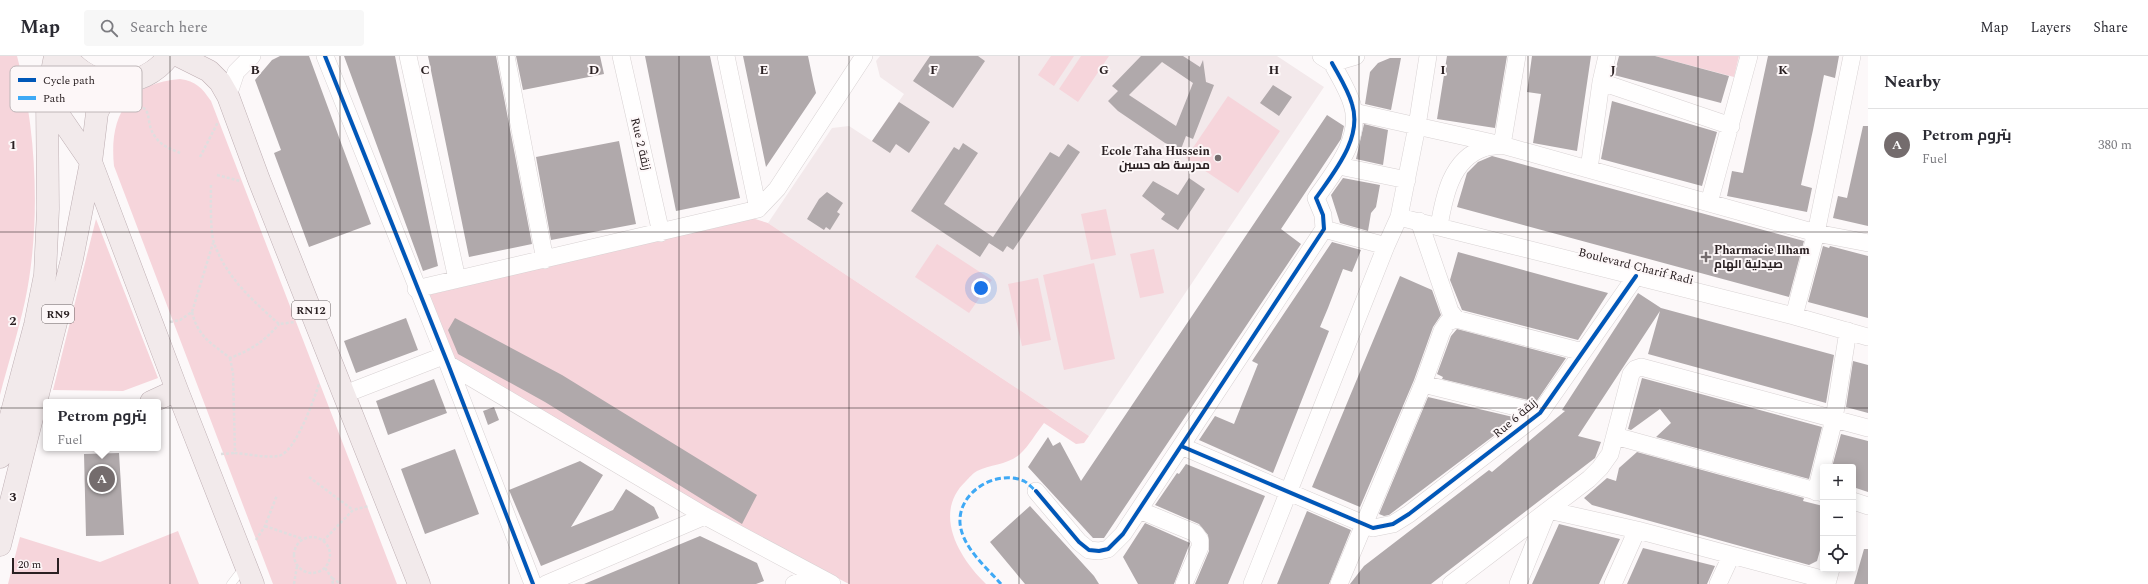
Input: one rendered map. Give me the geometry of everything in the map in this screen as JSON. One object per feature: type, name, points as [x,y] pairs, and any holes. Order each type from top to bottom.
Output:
[{"type":"main road","name":"RN9","points":[[53,66],[55,56]]},
{"type":"main road","points":[[66,56],[77,66]]},
{"type":"main road","points":[[142,78],[154,71],[169,56]]},
{"type":"main road","name":"RN12","points":[[178,56],[209,70],[220,82],[228,96],[259,180],[420,584]]},
{"type":"main road","name":"RN9","points":[[0,458],[35,325],[45,274],[48,209],[47,112]]},
{"type":"main road","points":[[57,112],[91,162],[176,390],[250,565]]},
{"type":"main road","name":"RN9","points":[[0,545],[40,409],[91,162],[97,112]]},
{"type":"main road","points":[[157,399],[176,390]]},
{"type":"street","points":[[228,96],[236,72],[252,56]]},
{"type":"street","points":[[325,56],[533,584]]},
{"type":"street","points":[[408,56],[457,280]]},
{"type":"street","points":[[506,56],[545,260]]},
{"type":"street","name":"Rue 2 زنقة","points":[[621,56],[661,233]]},
{"type":"street","points":[[726,56],[758,209]]},
{"type":"street","points":[[416,288],[545,260],[758,209],[777,189],[864,56]]},
{"type":"street","points":[[1036,491],[1079,542],[1090,550],[1099,552],[1114,546],[1182,446],[1324,229],[1323,215],[1316,198],[1339,166],[1353,136],[1354,112],[1352,104],[1326,59],[1356,56]]},
{"type":"street","points":[[1252,584],[1386,246],[1399,217],[1417,126],[1428,56]]},
{"type":"street","points":[[1502,145],[1517,56]]},
{"type":"street","points":[[1589,169],[1601,82],[1607,56]]},
{"type":"street","points":[[1709,203],[1749,56]]},
{"type":"street","points":[[1794,316],[1816,233],[1852,56]]},
{"type":"street","points":[[1601,82],[1731,126]]},
{"type":"street","points":[[1354,112],[1502,145],[1816,233],[1868,243]]},
{"type":"street","points":[[1439,226],[1443,199],[1459,166],[1468,156],[1484,148],[1502,145]]},
{"type":"street","points":[[1339,166],[1407,180]]},
{"type":"street","name":"Boulevard Charif Radi","points":[[1399,217],[1794,316],[1868,337]]},
{"type":"street","points":[[1419,221],[1450,311],[1456,319]]},
{"type":"street","points":[[1324,229],[1386,246]]},
{"type":"street","name":"Rue 6 زنقة","points":[[1182,446],[1373,528],[1384,526],[1409,514],[1540,413],[1636,276]]},
{"type":"street","points":[[1339,584],[1423,384],[1442,331],[1448,322],[1456,319],[1583,352]]},
{"type":"street","points":[[1825,464],[1848,331]]},
{"type":"street","points":[[345,394],[446,360],[705,516],[832,584]]},
{"type":"street","points":[[1451,584],[1600,468],[1610,454],[1631,374],[1635,369],[1641,367],[1868,428]]},
{"type":"street","points":[[1423,384],[1540,413]]},
{"type":"street","points":[[1615,436],[1820,493]]},
{"type":"street","points":[[1856,502],[1868,506]]},
{"type":"street","points":[[1139,510],[1195,533],[1200,540],[1200,546],[1184,584]]},
{"type":"street","points":[[1548,510],[1637,530],[1731,556],[1822,577]]},
{"type":"street","points":[[1518,584],[1548,510]]},
{"type":"street","points":[[546,584],[705,516]]},
{"type":"street","points":[[1613,584],[1637,530]]},
{"type":"street","points":[[1718,584],[1731,556]]},
{"type":"street","points":[[794,584],[815,575]]},
{"type":"lane","points":[[232,584],[250,565]]},
{"type":"path","points":[[142,107],[149,114],[151,131],[155,137],[161,144],[180,153]]},
{"type":"path","points":[[200,157],[221,117]]},
{"type":"path","points":[[217,175],[246,183]]},
{"type":"path","points":[[211,185],[214,242],[192,312],[196,326],[205,339],[230,358],[233,373],[235,453]]},
{"type":"path","points":[[214,242],[231,275],[250,299],[279,324]]},
{"type":"path","points":[[169,322],[180,320],[192,312]]},
{"type":"path","points":[[166,315],[171,330]]},
{"type":"path","points":[[230,358],[250,350],[262,342],[279,324],[300,321]]},
{"type":"path","points":[[221,461],[218,454],[235,453],[279,456],[286,453],[298,436],[322,378]]},
{"type":"path","points":[[309,478],[353,510]]},
{"type":"path","points":[[250,565],[277,495]]},
{"type":"path","points":[[323,541],[353,510],[371,506]]},
{"type":"path","points":[[265,526],[304,539],[315,537],[323,541],[327,546],[330,556],[325,568],[314,574],[306,573],[297,566]]},
{"type":"path","points":[[294,584],[297,566],[294,555],[295,549],[304,539]]},
{"type":"path","points":[[325,568],[332,578],[341,584]]},
{"type":"path","points":[[332,578],[332,584]]},
{"type":"shaded area","points":[[0,56],[17,56],[19,66],[10,66],[10,112],[28,112],[33,146],[35,210],[30,272],[25,301],[0,395]]},
{"type":"shaded area","points":[[880,56],[1277,56],[1324,87],[1089,436],[768,223],[832,128],[849,126],[872,141],[904,94],[880,77],[876,61]]},
{"type":"shaded area","points":[[1051,56],[1074,56],[1054,86],[1038,75]]},
{"type":"shaded area","points":[[1081,56],[1109,56],[1078,102],[1059,89]]},
{"type":"shaded area","points":[[1655,56],[1739,56],[1734,77]]},
{"type":"shaded area","points":[[180,79],[190,81],[205,92],[211,101],[397,584],[273,584],[114,166],[113,148],[115,132],[122,112],[142,112],[142,90],[162,82]]},
{"type":"shaded area","points":[[1228,96],[1280,131],[1238,193],[1186,158]]},
{"type":"shaded area","points":[[1106,209],[1116,255],[1091,260],[1081,214]]},
{"type":"shaded area","points":[[752,218],[768,223],[1089,436],[1084,443],[1076,444],[1044,423],[1020,454],[1015,458],[976,472],[966,481],[956,494],[951,507],[950,521],[953,535],[967,561],[986,584],[849,584],[740,528],[457,362],[424,296]]},
{"type":"shaded area","points":[[96,219],[158,378],[123,391],[53,390]]},
{"type":"shaded area","points":[[937,244],[992,280],[969,313],[915,277]]},
{"type":"shaded area","points":[[1154,249],[1164,293],[1140,298],[1130,254]]},
{"type":"shaded area","points":[[1094,263],[1115,359],[1064,370],[1043,275]]},
{"type":"shaded area","points":[[1038,278],[1051,340],[1022,346],[1008,284]]},
{"type":"shaded area","points":[[178,531],[199,584],[8,584],[20,537],[100,562]]},
{"type":"building","points":[[280,56],[309,56],[371,224],[309,247],[274,153],[281,150],[255,80],[272,60]]},
{"type":"building","points":[[344,56],[395,56],[438,266],[423,271]]},
{"type":"building","points":[[428,56],[496,56],[532,244],[469,257]]},
{"type":"building","points":[[516,56],[600,56],[604,74],[523,90]]},
{"type":"building","points":[[645,56],[710,56],[740,198],[676,211]]},
{"type":"building","points":[[743,56],[808,56],[816,93],[766,167]]},
{"type":"building","points":[[930,56],[978,56],[985,61],[953,108],[913,81]]},
{"type":"building","points":[[1141,56],[1183,56],[1200,67],[1203,60],[1206,82],[1214,85],[1193,139],[1186,136],[1181,149],[1165,143],[1118,111],[1108,101],[1118,91],[1112,86]],"holes":[[[1162,62],[1193,83],[1176,126],[1129,95]]]},
{"type":"building","points":[[1447,56],[1507,56],[1495,128],[1437,119]]},
{"type":"building","points":[[1532,56],[1591,56],[1577,151],[1533,143],[1541,94],[1527,92]]},
{"type":"building","points":[[1619,56],[1655,56],[1729,76],[1721,103],[1614,75]]},
{"type":"building","points":[[1768,56],[1839,56],[1835,78],[1824,75],[1801,185],[1812,188],[1807,212],[1727,196],[1732,171],[1743,173]]},
{"type":"building","points":[[1390,58],[1401,58],[1391,110],[1365,104],[1370,72],[1378,63]]},
{"type":"building","points":[[1273,85],[1292,97],[1279,116],[1260,103]]},
{"type":"building","points":[[1612,101],[1717,132],[1702,186],[1601,159]]},
{"type":"building","points":[[899,102],[930,122],[909,153],[896,144],[890,153],[872,141]]},
{"type":"building","points":[[1327,115],[1344,126],[1341,139],[1281,229],[1301,244],[1104,538],[1093,538],[1028,467],[1048,437],[1053,446],[1060,442],[1081,481]]},
{"type":"building","points":[[1364,124],[1388,130],[1383,165],[1356,159]]},
{"type":"building","points":[[1863,126],[1868,126],[1868,226],[1833,218],[1838,196],[1847,198]]},
{"type":"building","points":[[619,141],[636,224],[551,240],[536,157]]},
{"type":"building","points":[[963,143],[978,153],[944,204],[993,237],[1050,152],[1059,157],[1068,144],[1080,152],[1013,250],[1007,246],[1003,252],[989,243],[980,257],[911,211],[954,147],[959,150]]},
{"type":"building","points":[[1492,156],[1804,241],[1789,297],[1457,207],[1467,173],[1478,162]]},
{"type":"building","points":[[1189,178],[1205,189],[1178,230],[1161,219],[1165,214],[1142,196],[1153,181],[1178,195]]},
{"type":"building","points":[[1343,178],[1380,185],[1376,207],[1371,213],[1368,231],[1340,223],[1331,195]]},
{"type":"building","points":[[827,192],[843,203],[837,212],[840,214],[830,230],[826,227],[824,230],[807,219],[819,199]]},
{"type":"building","points":[[1332,242],[1361,250],[1352,272],[1343,269],[1320,327],[1329,331],[1273,473],[1199,440],[1215,416],[1234,424],[1258,364],[1252,361]]},
{"type":"building","points":[[1823,246],[1829,248],[1830,246],[1868,256],[1868,318],[1808,302]]},
{"type":"building","points":[[1458,252],[1608,293],[1578,340],[1462,310],[1450,280]]},
{"type":"building","points":[[1400,276],[1432,290],[1441,315],[1433,327],[1414,380],[1360,507],[1312,487]]},
{"type":"building","points":[[1638,293],[1661,308],[1834,355],[1826,403],[1648,354],[1660,311],[1578,436],[1601,442],[1595,458],[1431,584],[1350,584],[1364,566],[1489,470],[1492,472],[1565,411],[1562,410]]},
{"type":"building","points":[[406,318],[418,350],[356,373],[344,341]]},
{"type":"building","points":[[455,318],[562,375],[757,495],[742,524],[545,402],[458,354],[448,330]]},
{"type":"building","points":[[1457,329],[1566,358],[1536,402],[1442,379],[1443,377],[1437,374],[1451,336]]},
{"type":"building","points":[[1853,361],[1868,365],[1868,413],[1846,407]]},
{"type":"building","points":[[1642,378],[1822,427],[1809,479],[1656,437],[1671,423],[1660,409],[1631,430],[1628,429]]},
{"type":"building","points":[[434,379],[447,413],[388,435],[376,401]]},
{"type":"building","points":[[1428,397],[1513,417],[1512,422],[1389,515],[1384,516],[1379,514]]},
{"type":"building","points":[[494,407],[499,420],[488,425],[483,411]]},
{"type":"building","points":[[1841,434],[1868,441],[1868,492],[1856,488],[1856,464],[1833,464]]},
{"type":"building","points":[[455,449],[479,514],[425,534],[401,469]]},
{"type":"building","points":[[1637,452],[1804,498],[1803,501],[1820,505],[1820,550],[1817,561],[1809,565],[1592,505],[1584,498],[1607,478],[1616,481],[1619,468]]},
{"type":"building","points":[[119,453],[124,535],[86,536],[84,454]]},
{"type":"building","points":[[580,461],[603,475],[571,527],[613,510],[626,489],[654,507],[659,518],[541,566],[509,490]]},
{"type":"building","points":[[1186,464],[1265,496],[1228,584],[1195,584],[1209,551],[1208,535],[1199,524],[1155,505],[1177,473],[1179,474]]},
{"type":"building","points":[[1030,506],[1094,576],[1099,584],[1025,584],[990,542]]},
{"type":"building","points":[[1307,511],[1351,530],[1329,584],[1277,584]]},
{"type":"building","points":[[1145,523],[1190,543],[1174,584],[1138,584],[1123,557]]},
{"type":"building","points":[[1559,524],[1620,539],[1599,584],[1532,584]]},
{"type":"building","points":[[700,536],[757,563],[764,581],[756,584],[584,584]]},
{"type":"building","points":[[1643,548],[1715,566],[1707,584],[1627,584]]},
{"type":"building","points":[[1864,549],[1868,549],[1868,584],[1854,584]]},
{"type":"marked path","points":[[1001,584],[982,564],[965,540],[960,523],[961,512],[965,502],[972,493],[991,481],[1002,478],[1013,478],[1024,481],[1036,491]]},
{"type":"cycle path","points":[[325,56],[448,364],[533,584]]},
{"type":"cycle path","points":[[1036,491],[1079,542],[1089,550],[1099,551],[1108,549],[1123,534],[1324,229],[1323,215],[1316,198],[1345,154],[1354,129],[1352,104],[1332,63]]},
{"type":"cycle path","points":[[1181,446],[1373,528],[1393,524],[1409,514],[1540,413],[1636,276]]},
{"type":"place","name":"Ecole Taha Hussein مدرسة طه حسين","points":[[1218,158]]},
{"type":"place","name":"Pharmacie Ilham صيدلية الهام","points":[[1706,257]]},
{"type":"place","name":"Petrom بتروم","points":[[102,479]]}]
